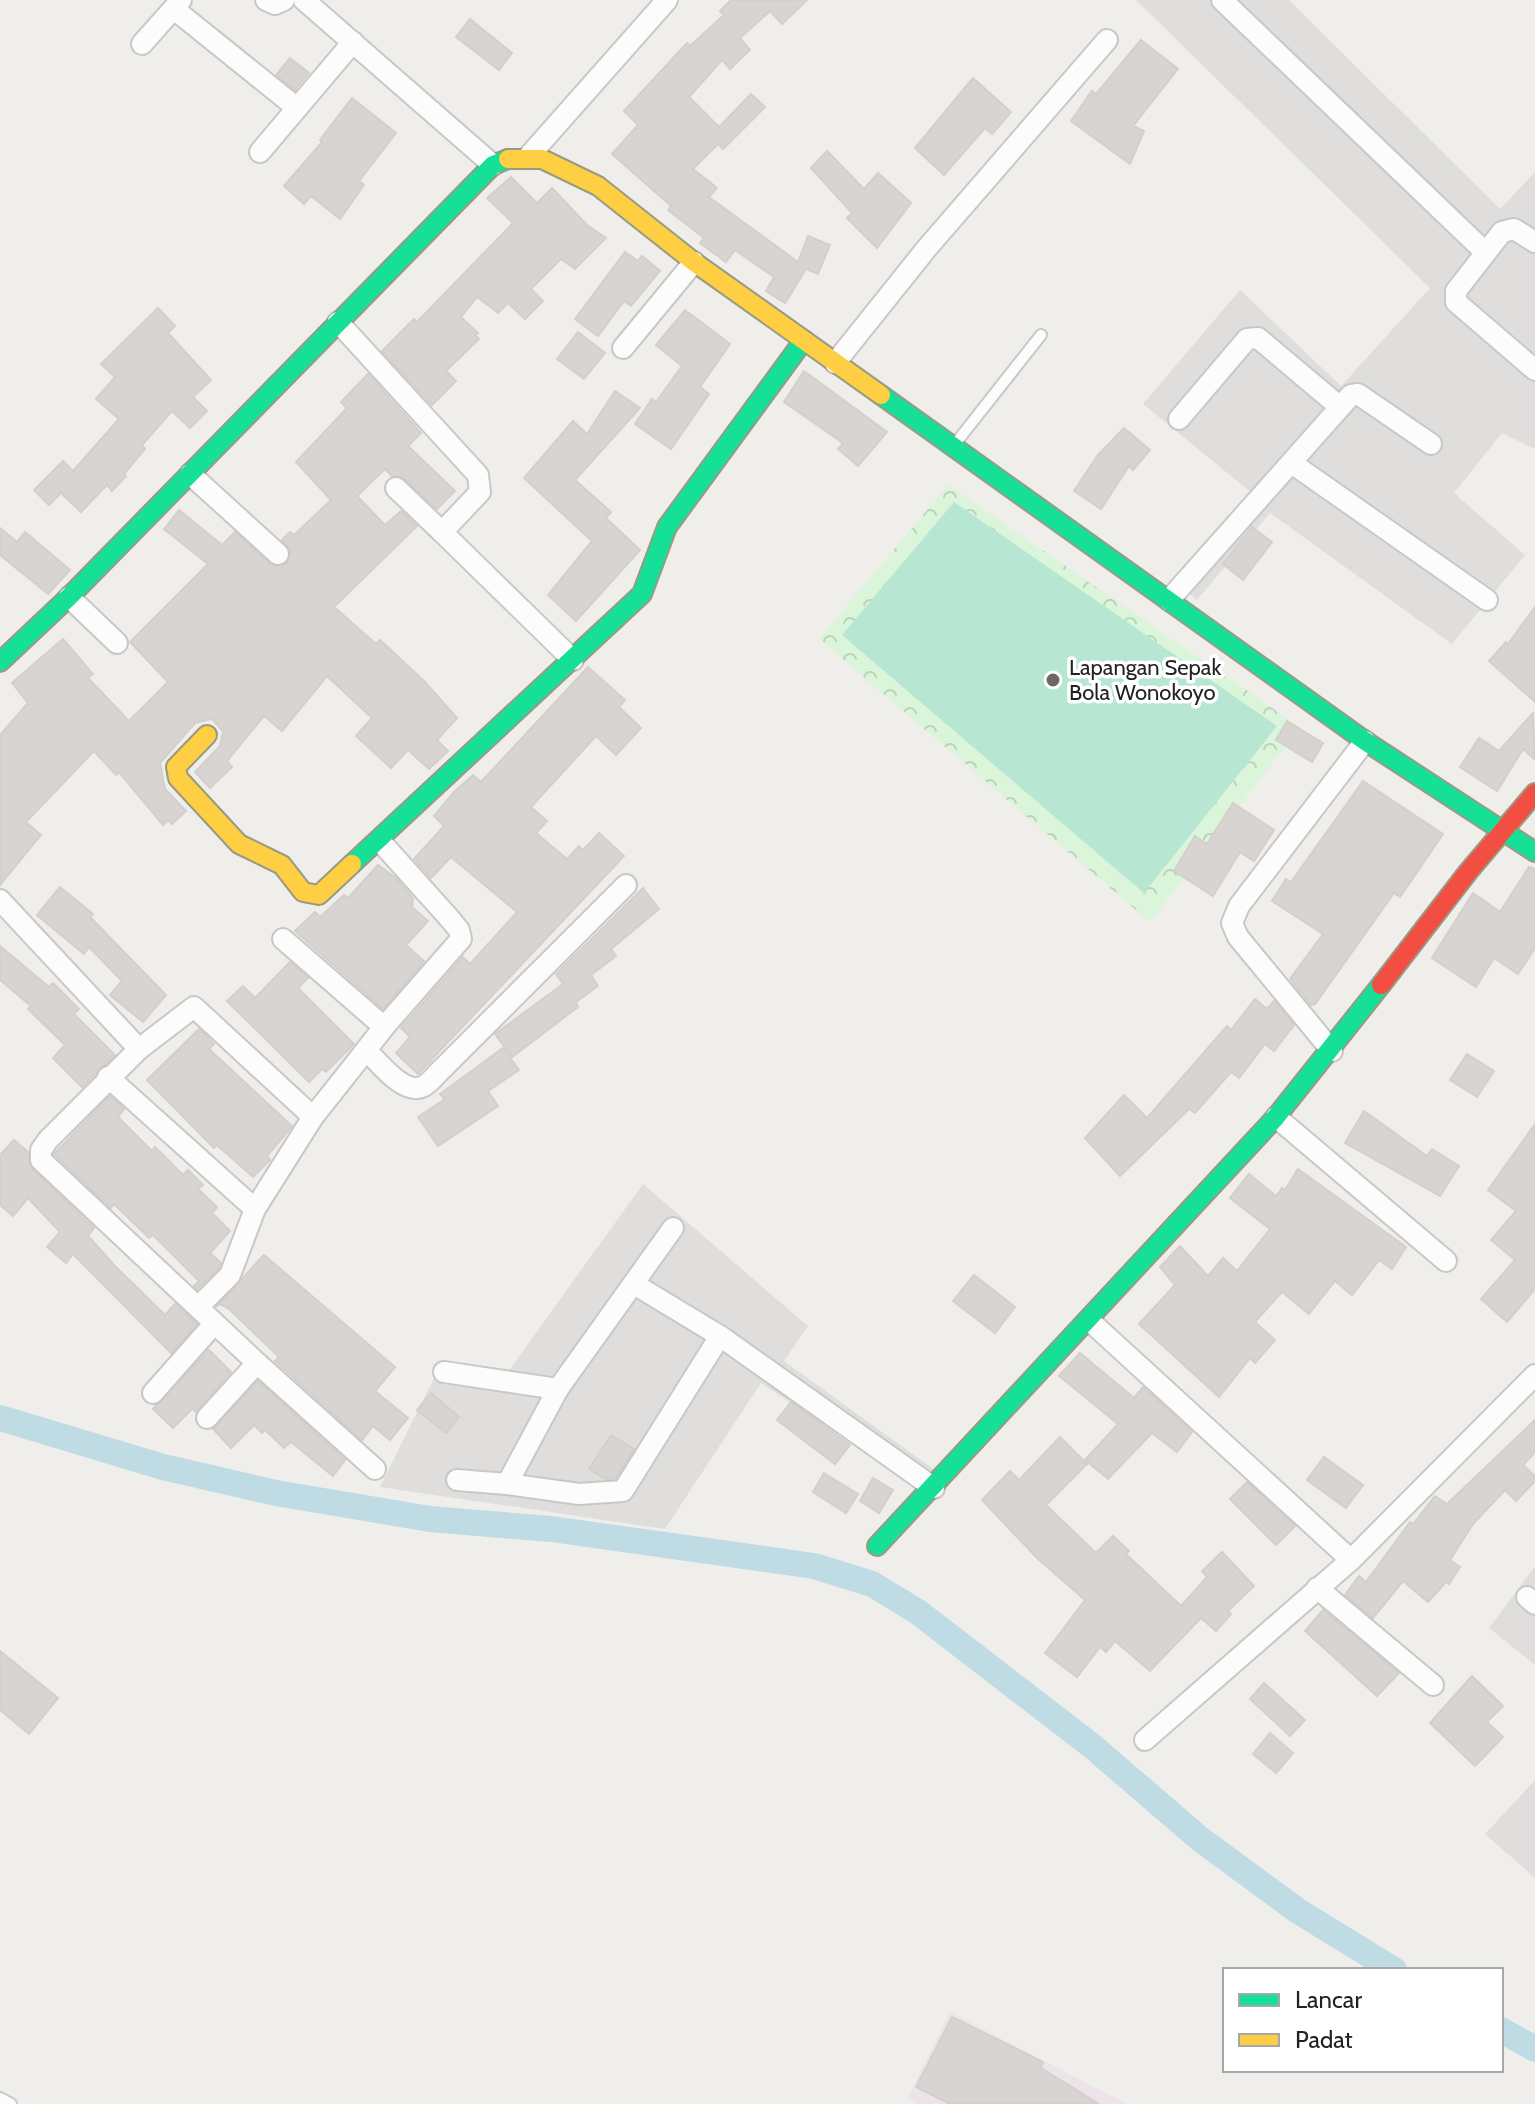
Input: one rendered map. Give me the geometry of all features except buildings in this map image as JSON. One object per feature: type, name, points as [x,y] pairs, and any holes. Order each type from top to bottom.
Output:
[{"type":"street","points":[[266,0],[275,4],[284,0]]},
{"type":"street","points":[[304,0],[493,165]]},
{"type":"street","points":[[529,156],[667,0]]},
{"type":"street","points":[[1222,0],[1485,252]]},
{"type":"street","points":[[142,44],[178,4],[297,108]]},
{"type":"street","points":[[835,363],[927,248],[1107,40]]},
{"type":"street","points":[[260,152],[353,42]]},
{"type":"street","points":[[0,662],[69,597],[493,165],[509,155],[529,156],[576,172],[694,262],[1365,741],[1535,852]]},
{"type":"street","points":[[1535,242],[1514,229],[1502,232],[1456,291],[1456,302],[1535,370]]},
{"type":"street","points":[[623,348],[694,262]]},
{"type":"street","points":[[338,322],[478,475],[480,492],[442,532]]},
{"type":"street","points":[[1179,419],[1247,339],[1258,338],[1340,407]]},
{"type":"street","points":[[207,735],[176,767],[175,773],[239,844],[282,865],[303,892],[319,895],[642,594],[673,518],[804,340]]},
{"type":"street","points":[[1169,600],[1293,464],[1340,407],[1358,394],[1431,444]]},
{"type":"street","points":[[1293,464],[1487,600]]},
{"type":"street","points":[[190,474],[278,554]]},
{"type":"street","points":[[396,488],[573,660]]},
{"type":"street","points":[[69,597],[117,643]]},
{"type":"street","points":[[1332,1051],[1238,937],[1232,923],[1239,906],[1365,741]]},
{"type":"street","points":[[877,1546],[1090,1321],[1276,1117],[1332,1051],[1502,829],[1535,793]]},
{"type":"street","points":[[198,1307],[230,1275],[255,1209],[313,1117],[384,1027],[461,939],[459,930],[450,919],[374,846]]},
{"type":"street","points":[[366,1050],[404,1086],[423,1086],[626,885]]},
{"type":"street","points":[[0,900],[139,1049]]},
{"type":"street","points":[[283,939],[384,1027]]},
{"type":"street","points":[[313,1117],[201,1009],[194,1007],[185,1010],[108,1077],[48,1140],[41,1150],[41,1160],[214,1324],[375,1469]]},
{"type":"street","points":[[108,1077],[255,1209]]},
{"type":"street","points":[[1276,1117],[1446,1261]]},
{"type":"street","points":[[507,1484],[558,1389],[673,1228]]},
{"type":"street","points":[[634,1284],[720,1336],[934,1488]]},
{"type":"street","points":[[1090,1321],[1351,1560]]},
{"type":"street","points":[[153,1393],[214,1324]]},
{"type":"street","points":[[457,1480],[579,1494],[623,1491],[720,1336]]},
{"type":"street","points":[[207,1418],[257,1363]]},
{"type":"street","points":[[444,1372],[558,1389]]},
{"type":"street","points":[[1145,1740],[1351,1560],[1535,1375]]},
{"type":"street","points":[[1317,1588],[1433,1685]]},
{"type":"lane","points":[[954,445],[1041,335]]},
{"type":"lane","points":[[0,2098],[11,2104]]},
{"type":"shaded area","points":[[1136,0],[1289,0],[1500,209],[1535,172],[1535,449],[1502,433],[1454,493],[1525,555],[1452,644],[1270,513],[1197,600],[1179,586],[1253,494],[1143,404],[1240,290],[1341,386],[1430,288]]},
{"type":"shaded area","points":[[643,1184],[808,1326],[784,1361],[936,1471],[921,1489],[761,1383],[665,1529],[380,1487],[443,1360],[508,1372]]},
{"type":"shaded area","points":[[1535,1566],[1535,1665],[1489,1628]]},
{"type":"shaded area","points":[[1535,1780],[1535,1878],[1485,1834]]},
{"type":"shaded area","points":[[950,2012],[1127,2104],[917,2104],[907,2099]]},
{"type":"green space","name":"Lapangan Sepak Bola Wonokoyo","points":[[948,485],[1300,727],[1150,922],[819,639]]},
{"type":"green space","name":"Lapangan Sepak Bola Wonokoyo","points":[[954,502],[1277,726],[1144,893],[842,635]]},
{"type":"waterway","points":[[0,1418],[163,1467],[276,1493],[430,1519],[551,1529],[814,1566],[872,1584],[918,1612],[1092,1746],[1200,1839],[1298,1911],[1391,1968]]},
{"type":"waterway","points":[[1503,2031],[1535,2049]]},
{"type":"traffic: fast","points":[[0,662],[69,597],[493,165],[508,159]]},
{"type":"traffic: fast","points":[[352,864],[642,594],[667,527],[804,340]]},
{"type":"traffic: fast","points":[[881,395],[1365,741],[1535,852]]},
{"type":"traffic: fast","points":[[877,1546],[1276,1117],[1381,985]]},
{"type":"traffic: slow","points":[[508,159],[542,159],[598,186],[694,262],[881,395]]},
{"type":"traffic: slow","points":[[207,735],[176,767],[178,778],[239,844],[282,865],[303,892],[319,895],[352,864]]},
{"type":"traffic: jam","points":[[1381,985],[1468,872],[1535,793]]},
{"type":"place","name":"Lapangan Sepak Bola Wonokoyo","points":[[1053,680]]}]
